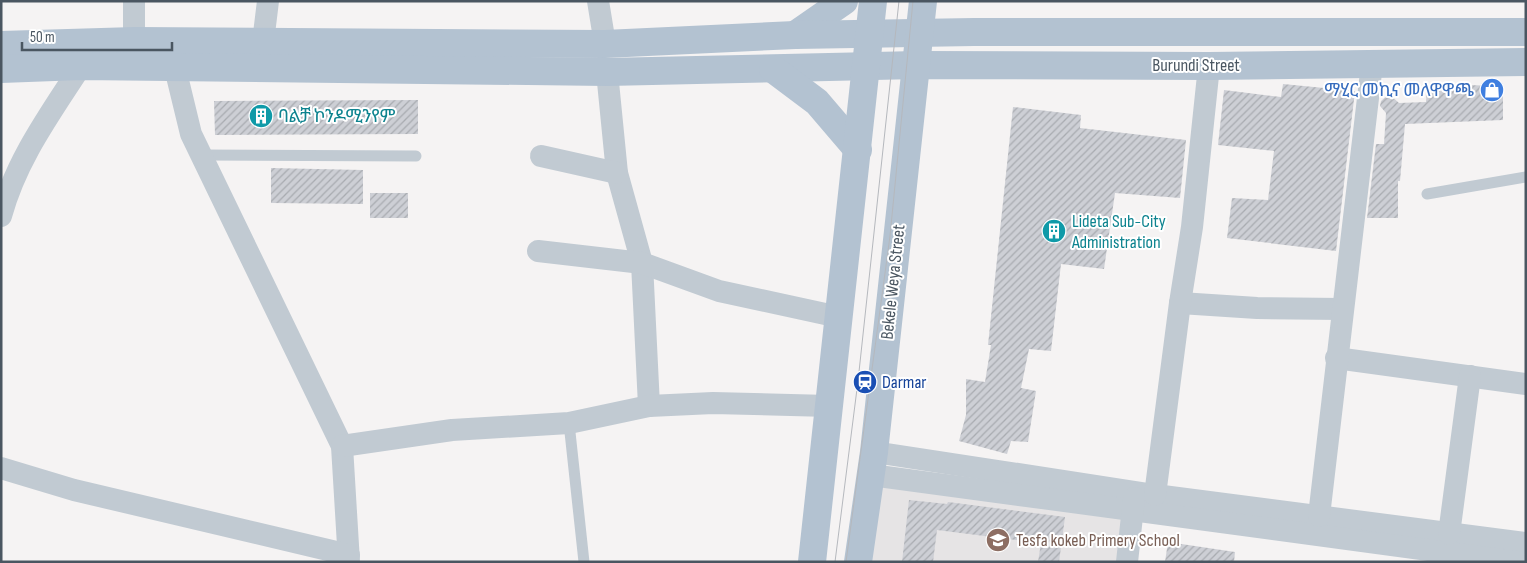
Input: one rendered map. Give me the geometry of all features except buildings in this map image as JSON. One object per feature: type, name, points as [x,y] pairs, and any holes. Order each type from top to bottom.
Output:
[{"type":"main road","points":[[795,35],[844,1]]},
{"type":"main road","points":[[812,562],[873,1]]},
{"type":"main road","name":"Bekele Weya Street","points":[[858,562],[872,464],[918,65],[923,1]]},
{"type":"main road","name":"Burundi Street","points":[[135,54],[263,42],[604,44],[795,35],[921,33],[1526,32]]},
{"type":"main road","points":[[1,45],[82,55]]},
{"type":"main road","name":"Burundi Street","points":[[135,54],[175,68],[607,72],[918,65],[1209,66],[1526,62]]},
{"type":"main road","points":[[1,68],[82,55],[135,54]]},
{"type":"main road","points":[[773,69],[817,102],[858,150]]},
{"type":"street","points":[[134,1],[135,54]]},
{"type":"street","points":[[263,42],[268,1]]},
{"type":"street","points":[[598,1],[604,44]]},
{"type":"street","points":[[3,204],[32,140],[82,55]]},
{"type":"street","points":[[1319,516],[1336,358],[1372,64]]},
{"type":"street","points":[[1127,562],[1180,303],[1192,226],[1209,66]]},
{"type":"street","points":[[1,468],[74,490],[349,559],[342,446],[191,134],[175,68]]},
{"type":"street","points":[[607,72],[617,173],[642,263],[649,406]]},
{"type":"street","points":[[541,156],[617,173]]},
{"type":"street","points":[[538,251],[642,263],[719,292],[839,317]]},
{"type":"street","points":[[1180,303],[1257,308],[1342,309]]},
{"type":"street","points":[[1336,358],[1526,384]]},
{"type":"street","points":[[1449,534],[1470,376]]},
{"type":"street","points":[[342,446],[452,430],[569,423],[649,406],[713,402],[829,406]]},
{"type":"street","points":[[872,464],[1140,499],[1319,516],[1526,543]]},
{"type":"street","points":[[1140,499],[1517,562]]},
{"type":"lane","points":[[202,155],[416,156]]},
{"type":"lane","points":[[1428,194],[1526,177]]},
{"type":"lane","points":[[569,423],[584,562]]},
{"type":"shaded area","name":"Tesfa kokeb Primery School","points":[[881,482],[1125,518],[1119,562],[871,562]]},
{"type":"tram line","points":[[835,562],[858,381],[899,1]]},
{"type":"tram line","points":[[846,562],[890,236],[913,1]]},
{"type":"place","name":"ማሂር መኪና መለዋዋጫ","points":[[1492,90]]},
{"type":"place","name":"ባልቻ ኮንዶሚንየም","points":[[261,116]]},
{"type":"place","name":"Lideta Sub-City Administration","points":[[1054,231]]},
{"type":"place","name":"Darmar","points":[[865,382]]},
{"type":"place","name":"Tesfa kokeb Primery School","points":[[998,540]]}]
